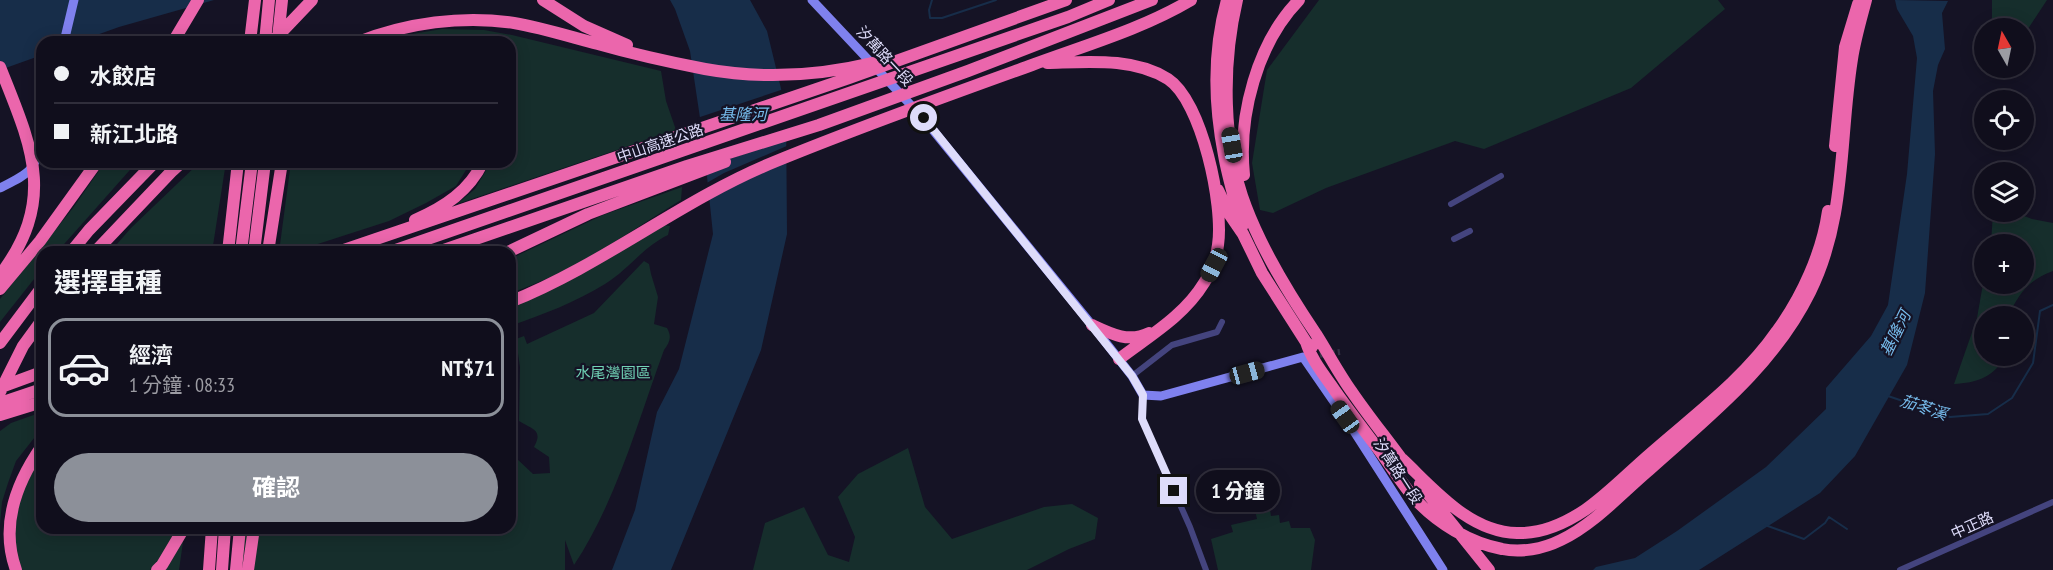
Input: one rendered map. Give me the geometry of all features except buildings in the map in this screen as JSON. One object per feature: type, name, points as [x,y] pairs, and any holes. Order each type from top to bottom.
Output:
[{"type":"highway","points":[[177,36],[198,0]]},
{"type":"highway","points":[[251,36],[255,0]]},
{"type":"highway","points":[[266,36],[269,0]]},
{"type":"highway","points":[[278,36],[282,0]]},
{"type":"highway","points":[[278,36],[312,0]]},
{"type":"highway","points":[[543,0],[584,26],[662,59]]},
{"type":"highway","points":[[355,246],[683,135],[804,93],[866,68],[1066,0]]},
{"type":"highway","name":"中山高速公路","points":[[407,246],[895,78],[1068,17],[1109,0]]},
{"type":"highway","points":[[516,248],[688,171],[909,93],[1152,0]]},
{"type":"highway","points":[[516,300],[586,267],[730,182],[804,150],[1142,24],[1191,0]]},
{"type":"highway","points":[[1227,0],[1227,122],[1246,206],[1255,226],[1293,299],[1350,390],[1488,570]]},
{"type":"highway","points":[[1237,0],[1217,50],[1217,97],[1224,156],[1243,234]]},
{"type":"highway","points":[[1255,226],[1243,166],[1243,141],[1248,106],[1264,54],[1291,8],[1299,0]]},
{"type":"highway","points":[[1402,459],[1453,507],[1490,528],[1514,533],[1550,529],[1585,510],[1681,427],[1751,362],[1777,332],[1807,280],[1827,220],[1845,47],[1859,0]]},
{"type":"highway","points":[[1306,342],[1310,355],[1345,405],[1415,499],[1434,516],[1476,541],[1502,549],[1525,550],[1543,547],[1560,541],[1580,529],[1737,391],[1775,349],[1799,313],[1821,268],[1832,236],[1840,183],[1852,59],[1866,0]]},
{"type":"highway","points":[[379,36],[417,25],[486,20],[515,23],[662,59],[729,72],[774,75],[866,68]]},
{"type":"highway","points":[[1034,64],[1101,62],[1131,65],[1154,71],[1183,92],[1197,118],[1214,183],[1219,232],[1214,265],[1203,285],[1174,319],[1119,359]]},
{"type":"highway","points":[[0,67],[31,148],[35,180],[33,208],[22,241],[0,275]]},
{"type":"highway","points":[[0,289],[40,241],[93,168]]},
{"type":"highway","points":[[76,246],[150,168]]},
{"type":"highway","points":[[100,246],[175,168]]},
{"type":"highway","points":[[229,246],[237,168]]},
{"type":"highway","points":[[243,246],[251,168]]},
{"type":"highway","points":[[255,246],[264,168]]},
{"type":"highway","points":[[269,246],[281,168]]},
{"type":"highway","points":[[377,238],[426,215],[458,196],[475,178],[480,168]]},
{"type":"highway","name":"中山高速公路","points":[[457,246],[688,171]]},
{"type":"highway","points":[[1214,183],[1262,273],[1306,342],[1319,354],[1340,385],[1350,390]]},
{"type":"highway","points":[[0,343],[36,295]]},
{"type":"highway","points":[[1092,325],[1113,335],[1134,338],[1161,327]]},
{"type":"highway","points":[[0,392],[23,346],[36,328]]},
{"type":"highway","points":[[0,387],[36,374]]},
{"type":"highway","points":[[0,403],[36,390]]},
{"type":"highway","points":[[0,415],[36,404]]},
{"type":"highway","points":[[16,570],[10,555],[7,527],[14,498],[36,455]]},
{"type":"highway","points":[[157,570],[180,534]]},
{"type":"highway","points":[[209,570],[212,534]]},
{"type":"highway","points":[[222,570],[225,534]]},
{"type":"highway","points":[[236,570],[239,534]]},
{"type":"highway","points":[[248,570],[253,534]]},
{"type":"street","points":[[65,36],[74,0]]},
{"type":"street","name":"汐萬路一段","points":[[812,0],[924,118],[1119,359],[1143,395],[1161,396],[1303,357],[1350,425],[1443,570]]},
{"type":"street","points":[[0,188],[27,174],[36,161]]},
{"type":"street","points":[[1451,204],[1501,176]]},
{"type":"street","points":[[1454,239],[1470,231]]},
{"type":"street","points":[[1132,376],[1172,345],[1217,332],[1222,322]]},
{"type":"street","points":[[1143,395],[1142,419],[1190,527],[1206,570]]},
{"type":"street","name":"中正路","points":[[1900,570],[2053,502]]},
{"type":"green space","points":[[1319,0],[1718,0],[1725,9],[1631,88],[1484,149],[1455,141],[1326,188],[1273,213],[1260,210],[1252,163],[1267,70]]},
{"type":"green space","points":[[1992,0],[2047,0],[2034,20],[1992,18]]},
{"type":"green space","points":[[442,29],[484,30],[512,35],[661,71],[666,101],[676,130],[457,204],[475,189],[487,168],[516,168],[516,36],[400,36]]},
{"type":"green space","points":[[101,168],[132,168],[62,246],[43,246]]},
{"type":"green space","points":[[194,168],[225,168],[213,246],[115,246]]},
{"type":"green space","points":[[290,168],[467,168],[456,186],[389,221],[312,246],[280,246]]},
{"type":"green space","points":[[682,187],[681,200],[619,239],[577,264],[516,291],[516,256],[603,215]]},
{"type":"green space","points":[[2034,219],[2053,223],[2053,271],[2034,281],[2034,234],[1992,234],[1992,222],[2034,222]]},
{"type":"green space","points":[[657,224],[670,226],[668,235],[651,246],[613,278],[594,291],[571,302],[516,324],[516,299]]},
{"type":"green space","points":[[36,254],[36,277],[0,322],[0,299]]},
{"type":"green space","name":"水尾灣園區","points":[[644,261],[649,264],[658,297],[654,324],[667,328],[670,339],[614,488],[589,541],[574,565],[565,540],[565,570],[239,570],[242,534],[516,534],[516,458],[533,474],[550,473],[549,457],[534,447],[537,433],[519,421],[520,367],[516,339],[524,336],[527,344],[594,313]]},
{"type":"green space","points":[[1981,294],[2021,294],[2013,306],[1979,306]]},
{"type":"green space","points":[[1974,327],[1974,366],[1998,366],[1984,378],[1954,384]]},
{"type":"green space","points":[[36,414],[36,436],[16,461],[2,502],[0,525],[0,431],[11,423]]},
{"type":"green space","points":[[908,448],[925,507],[952,539],[1044,507],[1072,504],[1098,518],[1095,539],[1027,570],[753,570],[765,523],[804,507],[828,555],[849,562],[855,537],[838,497],[858,474]]},
{"type":"green space","points":[[36,457],[36,534],[184,534],[179,570],[16,570],[14,498]]},
{"type":"green space","points":[[1268,494],[1273,496],[1269,504],[1271,516],[1279,515],[1280,523],[1289,521],[1291,528],[1310,528],[1315,540],[1311,570],[1218,570],[1211,539],[1233,532],[1231,525],[1257,519],[1255,510],[1248,512],[1246,509]]},
{"type":"water","points":[[0,0],[214,0],[94,36],[36,36],[36,57],[0,70]]},
{"type":"water","name":"基隆河","points":[[670,0],[750,0],[767,31],[786,109],[787,234],[761,350],[671,570],[612,570],[635,510],[657,412],[679,369],[713,234],[703,138],[690,51]]},
{"type":"water","name":"基隆河","points":[[1895,0],[1948,1],[1942,13],[1945,49],[1938,65],[1933,91],[1935,154],[1925,293],[1907,365],[1855,456],[1820,493],[1699,570],[1593,570],[1596,567],[1635,558],[1766,467],[1826,409],[1826,388],[1871,336],[1888,305],[1907,174],[1917,58],[1913,36],[1897,9]]},
{"type":"pier","points":[[784,89],[789,109],[789,139],[703,168],[697,118]]},
{"type":"pier","points":[[789,145],[789,157],[706,196],[705,184],[724,173]]},
{"type":"waterway","points":[[932,0],[929,10],[930,18],[942,18],[996,0]]},
{"type":"waterway","name":"茄苳溪","points":[[1888,396],[1950,417],[1988,414],[2012,398],[2033,363],[2040,311],[2053,305]]},
{"type":"waterway","points":[[1765,525],[1804,539],[1825,523],[1829,517],[1847,529]]},
{"type":"tunnel","points":[[1311,356],[1340,352]]},
{"type":"route","points":[[924,118],[1132,376],[1143,395],[1142,419],[1174,491]]}]
